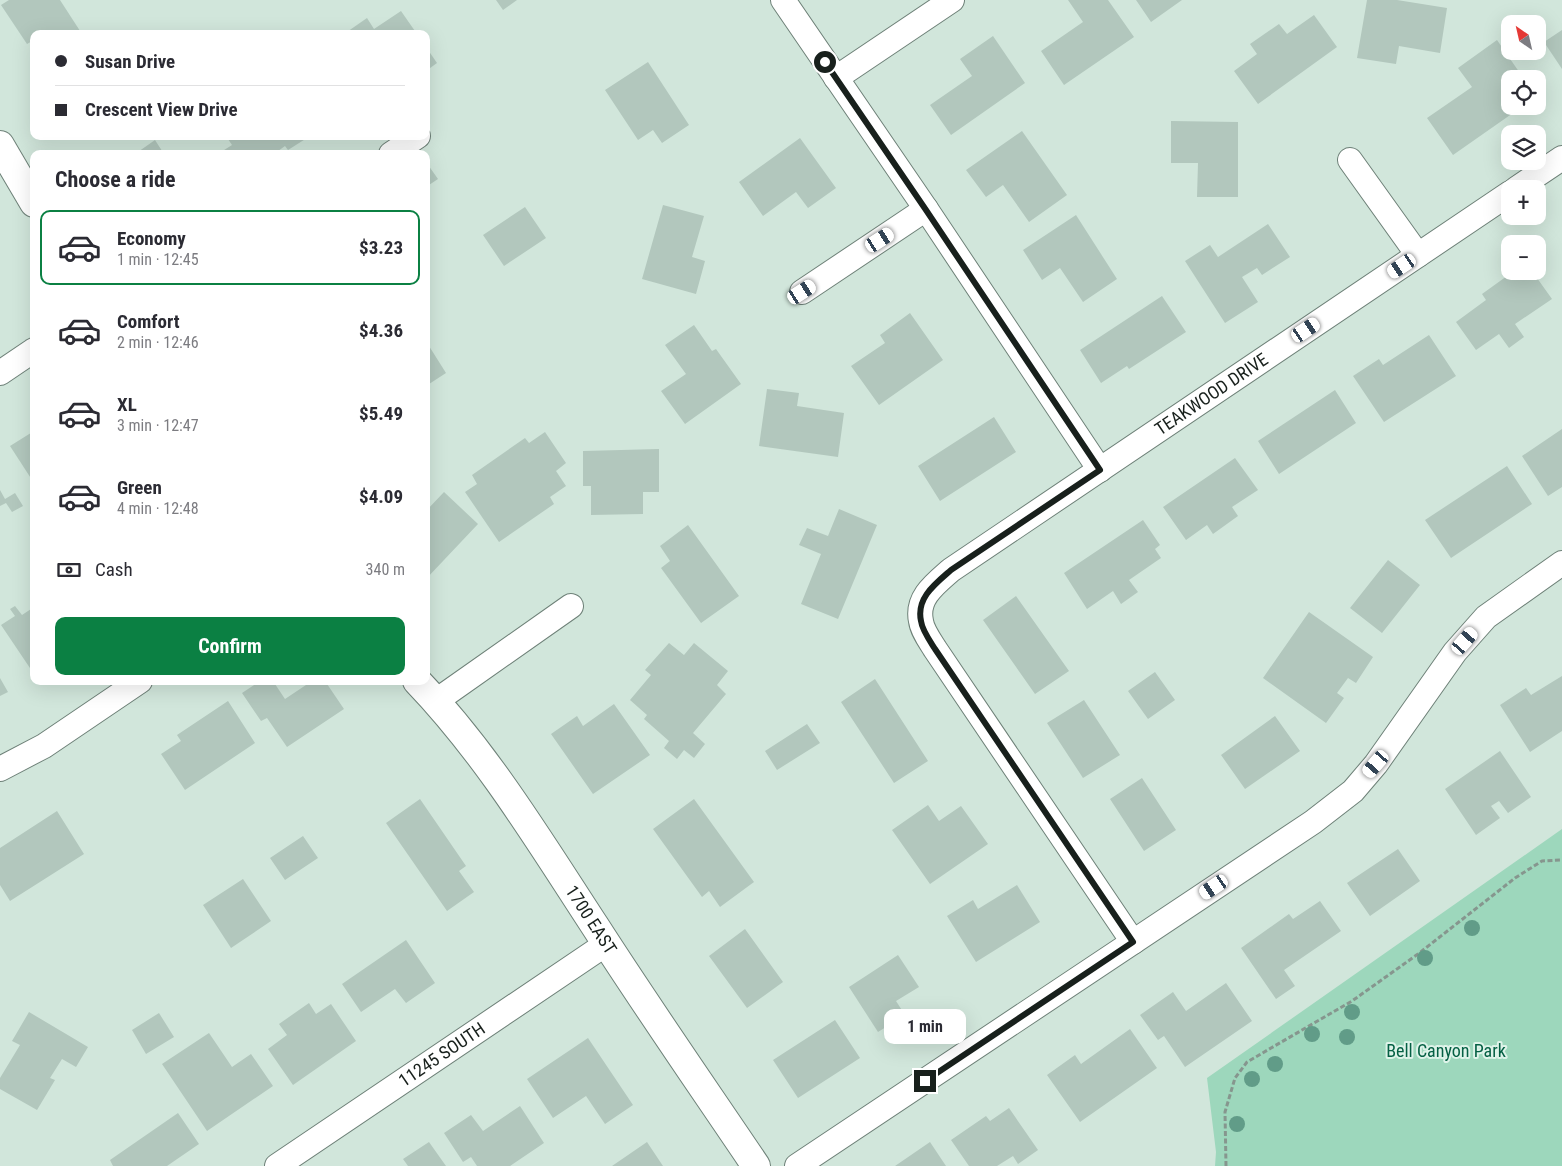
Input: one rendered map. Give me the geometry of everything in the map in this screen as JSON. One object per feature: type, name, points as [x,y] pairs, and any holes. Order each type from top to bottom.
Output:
[{"type":"main road","points":[[0,144],[30,196]]},
{"type":"main road","name":"1700 EAST","points":[[421,685],[436,701],[508,792],[606,944],[756,1166]]},
{"type":"street","points":[[783,0],[1100,470]]},
{"type":"street","points":[[836,78],[952,0]]},
{"type":"street","points":[[397,150],[412,140]]},
{"type":"street","points":[[1529,180],[1562,158]]},
{"type":"street","points":[[1350,160],[1418,255]]},
{"type":"street","name":"TEAKWOOD DRIVE","points":[[1133,942],[935,649],[920,622],[921,602],[933,585],[951,570],[1501,199]]},
{"type":"street","points":[[802,292],[926,210]]},
{"type":"street","points":[[0,373],[30,353]]},
{"type":"street","points":[[797,1166],[1312,822],[1353,791],[1376,764],[1455,652],[1486,617],[1562,563]]},
{"type":"street","points":[[436,701],[572,606]]},
{"type":"street","points":[[0,769],[44,746],[134,685]]},
{"type":"street","name":"11245 SOUTH","points":[[277,1166],[606,944]]},
{"type":"path","points":[[1226,1166],[1225,1112],[1235,1078],[1247,1062],[1352,1001],[1418,954],[1514,878],[1542,861],[1562,860]]},
{"type":"green space","name":"Bell Canyon Park","points":[[1562,829],[1562,1166],[1215,1166],[1216,1152],[1207,1078]]},
{"type":"building","points":[[9,0],[60,0],[79,30],[30,30],[30,42],[27,44],[1,5]]},
{"type":"building","points":[[496,0],[517,0],[503,10]]},
{"type":"building","points":[[1068,0],[1108,0],[1134,37],[1064,85],[1041,51],[1083,22]]},
{"type":"building","points":[[1136,0],[1182,0],[1151,22]]},
{"type":"building","points":[[1367,0],[1397,0],[1447,8],[1440,53],[1399,46],[1396,64],[1357,58]]},
{"type":"building","points":[[401,11],[414,30],[350,30],[367,18],[374,29]]},
{"type":"building","points":[[1314,15],[1337,47],[1258,104],[1234,71],[1257,54],[1250,44],[1279,24],[1287,34]]},
{"type":"building","points":[[1562,30],[1562,69],[1546,45],[1546,41]]},
{"type":"building","points":[[993,36],[1025,83],[951,135],[930,105],[972,76],[960,59]]},
{"type":"building","points":[[1497,40],[1501,46],[1501,60],[1511,60],[1518,70],[1501,70],[1501,115],[1510,115],[1453,155],[1427,118],[1472,87],[1458,68]]},
{"type":"building","points":[[430,53],[437,63],[430,68]]},
{"type":"building","points":[[648,62],[689,125],[662,143],[653,130],[638,140],[605,90]]},
{"type":"building","points":[[1171,121],[1238,122],[1238,197],[1197,197],[1198,163],[1171,163]]},
{"type":"building","points":[[1022,131],[1067,195],[1029,222],[1003,185],[986,197],[966,170]]},
{"type":"building","points":[[800,138],[836,188],[808,208],[796,192],[763,216],[739,182]]},
{"type":"building","points":[[155,140],[161,150],[141,150]]},
{"type":"building","points":[[229,140],[304,140],[288,150],[285,146],[280,150],[224,150],[232,145]]},
{"type":"building","points":[[430,168],[438,179],[430,184]]},
{"type":"building","points":[[663,205],[704,216],[692,257],[705,261],[696,294],[642,279]]},
{"type":"building","points":[[525,207],[546,238],[504,266],[483,235]]},
{"type":"building","points":[[1076,215],[1117,279],[1083,302],[1060,268],[1042,280],[1023,250]]},
{"type":"building","points":[[1268,224],[1290,257],[1262,275],[1257,268],[1242,277],[1258,302],[1225,323],[1185,261],[1210,245],[1218,257]]},
{"type":"building","points":[[1501,280],[1538,280],[1552,299],[1515,324],[1524,337],[1509,348],[1499,334],[1476,350],[1456,322],[1486,300],[1482,294]]},
{"type":"building","points":[[1162,296],[1186,332],[1129,369],[1127,366],[1101,383],[1080,350]]},
{"type":"building","points":[[910,313],[943,360],[879,405],[851,366],[885,343],[880,335]]},
{"type":"building","points":[[694,325],[712,351],[716,349],[741,384],[685,424],[661,391],[686,374],[665,345]]},
{"type":"building","points":[[1429,335],[1456,376],[1384,422],[1353,376],[1379,359],[1383,365]]},
{"type":"building","points":[[430,348],[446,373],[430,383]]},
{"type":"building","points":[[767,389],[799,393],[797,406],[844,413],[838,457],[759,446]]},
{"type":"building","points":[[1335,390],[1356,423],[1279,474],[1258,441]]},
{"type":"building","points":[[994,417],[1016,452],[940,501],[918,466]]},
{"type":"building","points":[[1562,429],[1562,487],[1548,496],[1522,456]]},
{"type":"building","points":[[545,432],[566,463],[556,471],[566,486],[550,497],[554,504],[499,542],[465,492],[477,484],[472,475],[525,438],[529,443]]},
{"type":"building","points":[[30,434],[30,477],[10,446]]},
{"type":"building","points":[[659,449],[659,492],[643,492],[643,514],[591,515],[591,486],[583,486],[583,451]]},
{"type":"building","points":[[1235,458],[1258,490],[1232,507],[1238,516],[1213,534],[1207,525],[1186,540],[1163,507]]},
{"type":"building","points":[[1507,466],[1532,504],[1451,558],[1425,520]]},
{"type":"building","points":[[0,490],[5,499],[15,493],[23,506],[12,512],[6,503],[0,506]]},
{"type":"building","points":[[444,492],[478,524],[430,575],[430,507]]},
{"type":"building","points":[[839,509],[877,525],[838,619],[801,604],[821,554],[799,545],[807,528],[828,536]]},
{"type":"building","points":[[1143,520],[1160,545],[1155,549],[1161,558],[1129,580],[1138,592],[1121,604],[1113,591],[1087,609],[1064,573]]},
{"type":"building","points":[[688,525],[739,596],[701,623],[661,568],[670,561],[660,546]]},
{"type":"building","points":[[1388,560],[1420,585],[1382,633],[1350,608]]},
{"type":"building","points":[[1016,596],[1069,671],[1035,694],[983,620]]},
{"type":"building","points":[[15,606],[22,615],[30,610],[30,668],[1,625],[15,616],[10,609]]},
{"type":"building","points":[[1309,612],[1373,657],[1356,683],[1348,678],[1337,693],[1344,698],[1326,723],[1263,678]]},
{"type":"building","points":[[669,643],[684,655],[694,643],[728,671],[717,685],[726,694],[693,733],[705,744],[694,758],[684,750],[677,759],[664,748],[669,741],[644,719],[647,715],[630,700],[651,675],[645,670]]},
{"type":"building","points":[[1155,672],[1175,700],[1148,719],[1128,691]]},
{"type":"building","points":[[1562,676],[1562,731],[1530,752],[1500,705],[1526,688],[1531,695]]},
{"type":"building","points":[[0,678],[8,692],[0,696]]},
{"type":"building","points":[[875,679],[928,761],[894,783],[841,702]]},
{"type":"building","points":[[254,685],[276,685],[285,699],[306,685],[328,685],[344,709],[287,747],[267,718],[261,721],[242,693]]},
{"type":"building","points":[[1084,700],[1120,755],[1083,778],[1047,723]]},
{"type":"building","points":[[228,701],[255,743],[185,790],[161,754],[181,741],[177,735]]},
{"type":"building","points":[[614,704],[650,755],[593,794],[551,734],[577,716],[583,726]]},
{"type":"building","points":[[1275,716],[1300,751],[1245,789],[1221,755]]},
{"type":"building","points":[[807,724],[820,743],[777,770],[765,751]]},
{"type":"building","points":[[1500,751],[1531,797],[1508,813],[1499,801],[1491,806],[1500,818],[1476,835],[1445,789]]},
{"type":"building","points":[[1142,778],[1176,830],[1144,851],[1110,799]]},
{"type":"building","points":[[420,799],[466,866],[459,871],[474,892],[447,911],[386,823]]},
{"type":"building","points":[[694,799],[754,882],[720,907],[709,891],[702,897],[653,829]]},
{"type":"building","points":[[928,805],[939,821],[961,806],[988,844],[930,884],[892,830]]},
{"type":"building","points":[[57,811],[84,854],[10,901],[0,885],[0,848]]},
{"type":"building","points":[[303,836],[318,858],[285,880],[270,858]]},
{"type":"building","points":[[1398,849],[1420,881],[1370,916],[1347,883]]},
{"type":"building","points":[[243,879],[271,921],[231,948],[203,905]]},
{"type":"building","points":[[1017,885],[1040,922],[976,962],[947,916],[973,900],[978,909]]},
{"type":"building","points":[[1320,901],[1341,931],[1284,970],[1295,986],[1276,999],[1241,948],[1289,914],[1293,919]]},
{"type":"building","points":[[745,929],[783,982],[747,1008],[709,956]]},
{"type":"building","points":[[406,940],[435,983],[406,1003],[395,989],[361,1012],[342,984]]},
{"type":"building","points":[[898,955],[919,987],[896,1001],[905,1015],[878,1032],[849,987]]},
{"type":"building","points":[[1226,983],[1252,1021],[1185,1067],[1164,1036],[1158,1040],[1140,1015],[1173,992],[1186,1011]]},
{"type":"building","points":[[309,1003],[316,1014],[331,1004],[356,1041],[293,1085],[268,1049],[287,1035],[279,1024]]},
{"type":"building","points":[[29,1012],[88,1047],[76,1067],[62,1059],[50,1078],[55,1080],[37,1110],[0,1089],[0,1078],[20,1045],[12,1041]]},
{"type":"building","points":[[159,1013],[174,1037],[146,1054],[132,1030]]},
{"type":"building","points":[[835,1020],[860,1058],[798,1098],[773,1060]]},
{"type":"building","points":[[1130,1029],[1157,1068],[1080,1122],[1047,1075],[1075,1055],[1081,1064]]},
{"type":"building","points":[[209,1033],[232,1067],[251,1054],[273,1086],[207,1131],[162,1064]]},
{"type":"building","points":[[588,1038],[633,1105],[605,1124],[586,1096],[553,1118],[527,1079]]},
{"type":"building","points":[[520,1106],[544,1143],[510,1166],[477,1166],[471,1157],[463,1162],[444,1133],[471,1115],[483,1131]]},
{"type":"building","points":[[1009,1108],[1038,1150],[1018,1164],[1013,1156],[997,1166],[969,1166],[951,1140],[986,1116],[990,1121]]},
{"type":"building","points":[[178,1113],[199,1144],[167,1166],[113,1166],[110,1160]]},
{"type":"building","points":[[429,1142],[446,1166],[408,1166],[403,1159]]},
{"type":"building","points":[[647,1142],[663,1166],[612,1166]]},
{"type":"building","points":[[930,1142],[946,1166],[895,1166]]},
{"type":"route","points":[[825,62],[1100,470],[951,570],[933,585],[921,602],[920,622],[935,649],[1133,942],[925,1081]]}]
